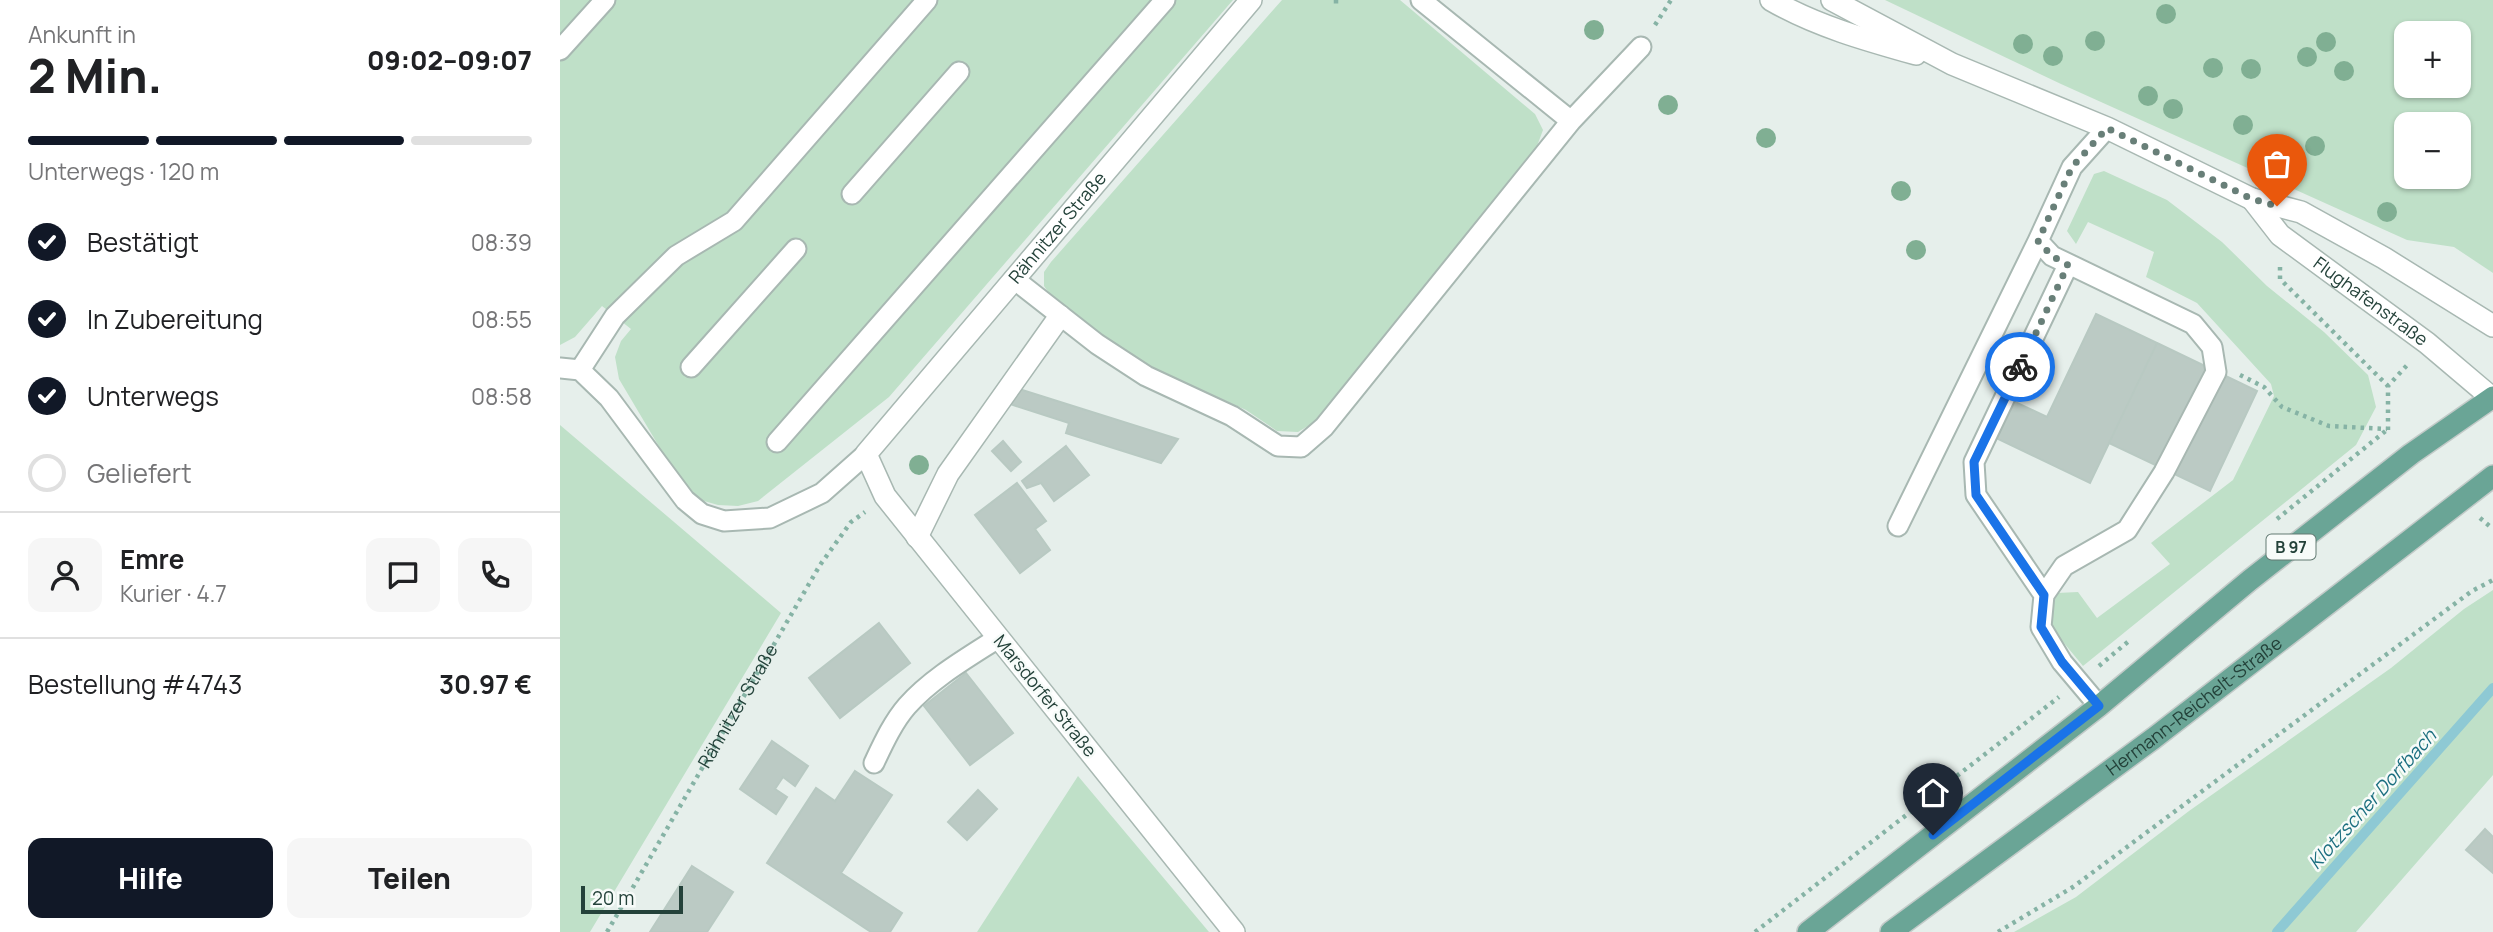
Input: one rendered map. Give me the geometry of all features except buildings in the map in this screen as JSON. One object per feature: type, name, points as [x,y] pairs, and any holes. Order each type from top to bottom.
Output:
[{"type":"main road","name":"B 97","points":[[1808,932],[2099,706],[2249,580],[2411,454],[2492,398]]},
{"type":"main road","name":"Hermann-Reichelt-Straße","points":[[1891,932],[2154,738],[2493,476]]},
{"type":"street","name":"Rähnitzer Straße","points":[[866,454],[1251,0]]},
{"type":"street","name":"Flughafenstraße","points":[[1772,0],[1790,11],[1853,36],[1952,64]]},
{"type":"street","name":"Flughafenstraße","points":[[1832,0],[1952,64],[2107,128],[2252,199],[2301,212],[2384,258],[2493,326]]},
{"type":"street","name":"Flughafenstraße","points":[[2252,199],[2280,235],[2427,344],[2492,398]]},
{"type":"street","points":[[917,537],[948,474],[1060,316]]},
{"type":"street","name":"Marsdorfer Straße","points":[[866,454],[885,496],[1234,932]]},
{"type":"lane","points":[[560,50],[605,0]]},
{"type":"lane","points":[[580,370],[615,316],[676,256],[734,221],[927,0]]},
{"type":"lane","points":[[777,442],[1165,0]]},
{"type":"lane","points":[[1421,0],[1571,121]]},
{"type":"lane","points":[[1014,279],[1060,316],[1146,376],[1232,416],[1278,446],[1301,447],[1324,427],[1571,121],[1641,47]]},
{"type":"lane","points":[[852,194],[959,72]]},
{"type":"lane","points":[[1898,526],[2072,167],[2107,128]]},
{"type":"lane","points":[[2038,241],[2052,256],[2068,265],[2193,324],[2212,347],[2216,372],[2164,472],[2127,530],[2064,566],[2044,595],[2041,627],[2062,662],[2099,706]]},
{"type":"lane","points":[[691,367],[796,249]]},
{"type":"lane","points":[[2044,595],[1976,495],[1974,462],[2068,265]]},
{"type":"lane","points":[[560,368],[580,370],[610,398],[685,500],[702,514],[724,521],[770,518],[822,493],[866,454]]},
{"type":"lane","points":[[874,763],[906,707],[944,674],[998,638]]},
{"type":"path","points":[[1336,0],[1336,7]]},
{"type":"path","points":[[2280,235],[2280,279],[2388,386]]},
{"type":"path","points":[[2214,362],[2264,387],[2282,407],[2329,426],[2388,429]]},
{"type":"path","name":"Rähnitzer Straße","points":[[607,932],[820,565],[851,522],[885,496]]},
{"type":"path","points":[[1998,932],[2073,887],[2472,591],[2493,580]]},
{"type":"green space","points":[[560,0],[1233,0],[889,397],[758,501],[738,506],[718,505],[697,499],[683,487],[619,379],[615,357],[621,341],[631,329],[602,306],[575,337],[560,345]]},
{"type":"green space","points":[[1282,0],[1400,0],[1535,114],[1543,130],[1537,146],[1313,423],[1298,432],[1277,431],[1246,410],[1143,364],[1055,302],[1044,286],[1044,272],[1051,262]]},
{"type":"green space","points":[[1885,0],[2493,0],[2493,273],[2454,247],[2407,240],[2061,84]]},
{"type":"green space","points":[[2104,171],[2167,200],[2222,242],[2267,286],[2324,332],[2368,375],[2376,407],[2356,445],[2083,666],[2054,631],[2049,613],[2057,593],[2078,592],[2097,618],[2170,564],[2151,543],[2233,480],[2274,396],[2271,384],[2197,303],[2146,277],[2154,252],[2088,222],[2076,244],[2067,231],[2094,174]]},
{"type":"green space","points":[[560,425],[781,613],[590,932],[560,932]]},
{"type":"green space","points":[[2493,590],[2493,775],[2356,932],[2014,932],[2076,897],[2189,811],[2391,668],[2464,609]]},
{"type":"green space","points":[[1078,776],[1209,932],[977,932]]},
{"type":"waterway","name":"Klotzscher Dorfbach","points":[[2277,932],[2493,688]]},
{"type":"way so far","points":[[2020,367],[2068,265],[2052,256],[2038,241],[2072,167],[2107,128],[2252,199],[2277,206]]},
{"type":"route","points":[[1933,835],[2099,706],[2062,662],[2041,627],[2044,595],[1976,495],[1974,462],[2020,367]]}]
